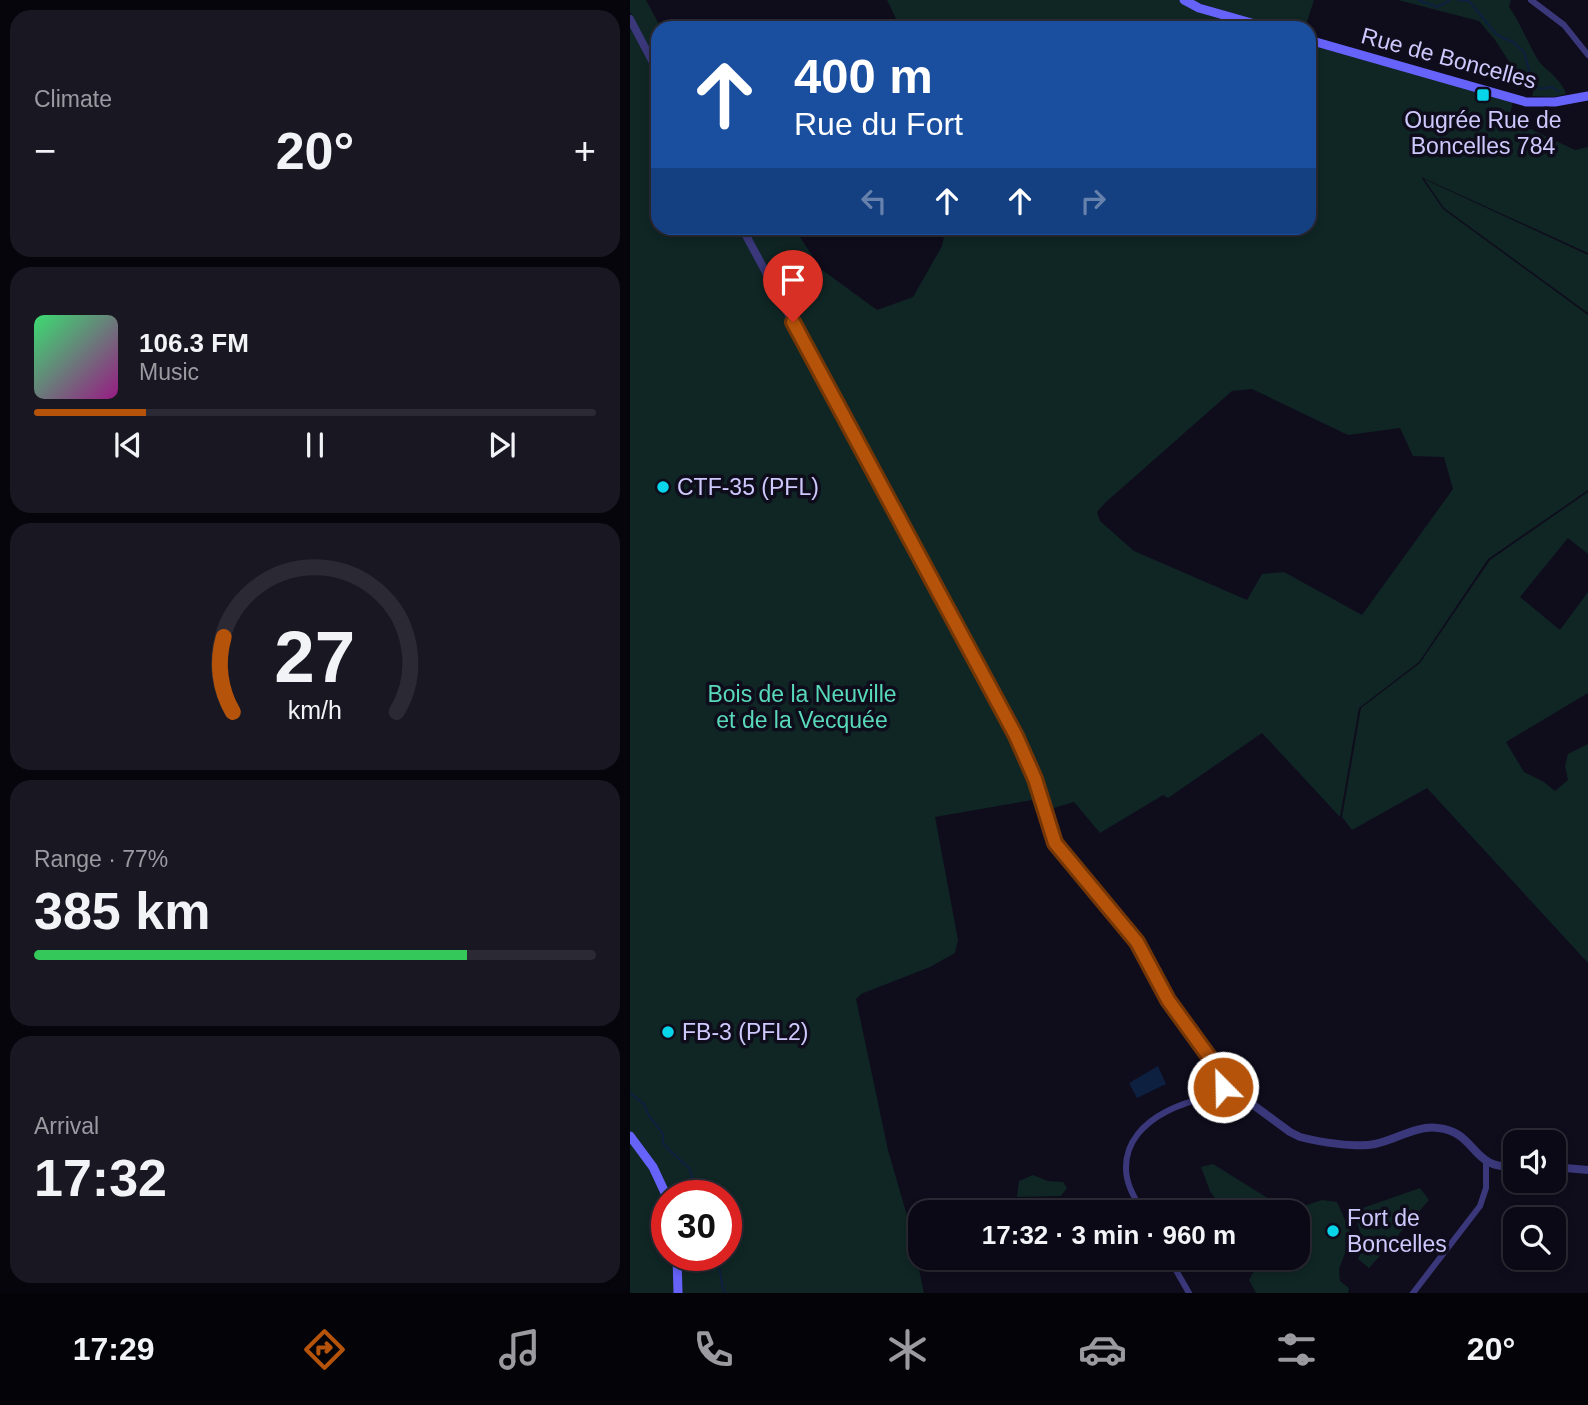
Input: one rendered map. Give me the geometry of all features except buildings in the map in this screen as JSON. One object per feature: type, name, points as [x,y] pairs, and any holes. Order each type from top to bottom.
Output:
[{"type":"main road","points":[[1184,0],[1199,8],[1244,21]]},
{"type":"main road","name":"Rue de Boncelles","points":[[1316,42],[1526,102],[1555,102],[1585,95]]},
{"type":"main road","points":[[630,1136],[653,1167],[659,1180]]},
{"type":"main road","points":[[677,1271],[678,1293]]},
{"type":"street","points":[[1531,0],[1564,25],[1588,55]]},
{"type":"street","points":[[630,19],[651,59]]},
{"type":"street","points":[[747,235],[1016,736],[1035,779],[1055,843],[1137,942],[1168,1000],[1223,1076],[1241,1096],[1290,1132],[1306,1139],[1370,1145],[1426,1128],[1440,1128],[1458,1135],[1486,1163],[1503,1167]]},
{"type":"street","points":[[1215,1095],[1223,1087],[1223,1076]]},
{"type":"street","points":[[1136,1200],[1126,1173],[1128,1151],[1134,1138],[1145,1126],[1178,1106],[1215,1095],[1241,1096]]},
{"type":"street","points":[[1413,1293],[1476,1212],[1483,1199],[1487,1178],[1486,1163]]},
{"type":"street","points":[[1487,1178],[1498,1167]]},
{"type":"street","points":[[1566,1168],[1588,1170]]},
{"type":"street","points":[[1176,1270],[1189,1293]]},
{"type":"green space","points":[[630,0],[646,0],[657,21],[651,21],[651,51],[630,12]]},
{"type":"green space","points":[[887,0],[1178,0],[1198,11],[1230,21],[897,21]]},
{"type":"green space","points":[[1190,0],[1314,0],[1307,21],[1258,21]]},
{"type":"green space","points":[[1398,0],[1511,0],[1509,7],[1535,55],[1566,94],[1554,97],[1532,96],[1535,85],[1514,69],[1479,21]]},
{"type":"green space","name":"Bois de la Neuville et de la Vecquée","points":[[630,27],[651,66],[651,235],[742,235],[1020,750],[1038,799],[935,817],[958,940],[955,953],[930,967],[861,994],[856,999],[888,1150],[908,1219],[908,1270],[919,1270],[924,1293],[630,1293]]},
{"type":"green space","points":[[1316,47],[1513,101],[1509,119],[1575,150],[1588,147],[1588,253],[1421,177],[1443,209],[1588,315],[1588,490],[1488,559],[1419,662],[1359,708],[1340,817],[1262,733],[1168,798],[1163,795],[1100,833],[1074,802],[1047,810],[1038,777],[750,235],[799,235],[821,269],[877,310],[913,297],[942,246],[944,235],[1316,235]],"holes":[[[1252,389],[1348,435],[1400,428],[1413,456],[1444,457],[1453,489],[1362,615],[1284,572],[1262,574],[1247,600],[1134,551],[1100,521],[1097,512],[1232,391]]]},
{"type":"green space","points":[[1424,179],[1588,255],[1588,313],[1444,208]]},
{"type":"green space","points":[[1588,492],[1588,554],[1568,538],[1520,597],[1560,630],[1588,592],[1588,693],[1506,742],[1524,772],[1555,791],[1568,780],[1565,766],[1568,754],[1588,744],[1588,963],[1427,788],[1352,830],[1342,817],[1361,708],[1420,663],[1490,560]]},
{"type":"green space","points":[[1213,1164],[1271,1200],[1216,1200],[1201,1167]]},
{"type":"green space","points":[[1033,1175],[1048,1181],[1063,1182],[1067,1188],[1061,1196],[1017,1197],[1019,1181]]},
{"type":"green space","points":[[1420,1188],[1429,1200],[1369,1268],[1358,1259],[1364,1246],[1354,1211]]},
{"type":"green space","points":[[1322,1200],[1337,1202],[1352,1235],[1339,1269],[1340,1281],[1349,1288],[1348,1293],[1256,1293],[1249,1280],[1254,1271],[1310,1270],[1310,1204]]},
{"type":"water","points":[[1158,1066],[1166,1084],[1137,1098],[1129,1083]]},
{"type":"waterway","points":[[1418,0],[1437,7],[1450,0]]},
{"type":"waterway","points":[[1458,0],[1469,1],[1497,35],[1513,42],[1524,52],[1532,81],[1540,89],[1552,87],[1559,92]]},
{"type":"waterway","points":[[630,1093],[644,1104],[663,1134],[663,1143],[689,1168],[693,1180]]},
{"type":"waterway","points":[[720,1271],[726,1293]]},
{"type":"place","name":"Ougrée Rue de Boncelles 784","points":[[1483,95]]},
{"type":"place","name":"CTF-35 (PFL)","points":[[663,487]]},
{"type":"place","name":"FB-3 (PFL2)","points":[[668,1032]]},
{"type":"place","name":"Fort de Boncelles","points":[[1333,1231]]},
{"type":"route","points":[[793,322],[1016,736],[1031,766],[1055,843],[1137,942],[1168,1000],[1223,1076],[1223,1087]]}]
